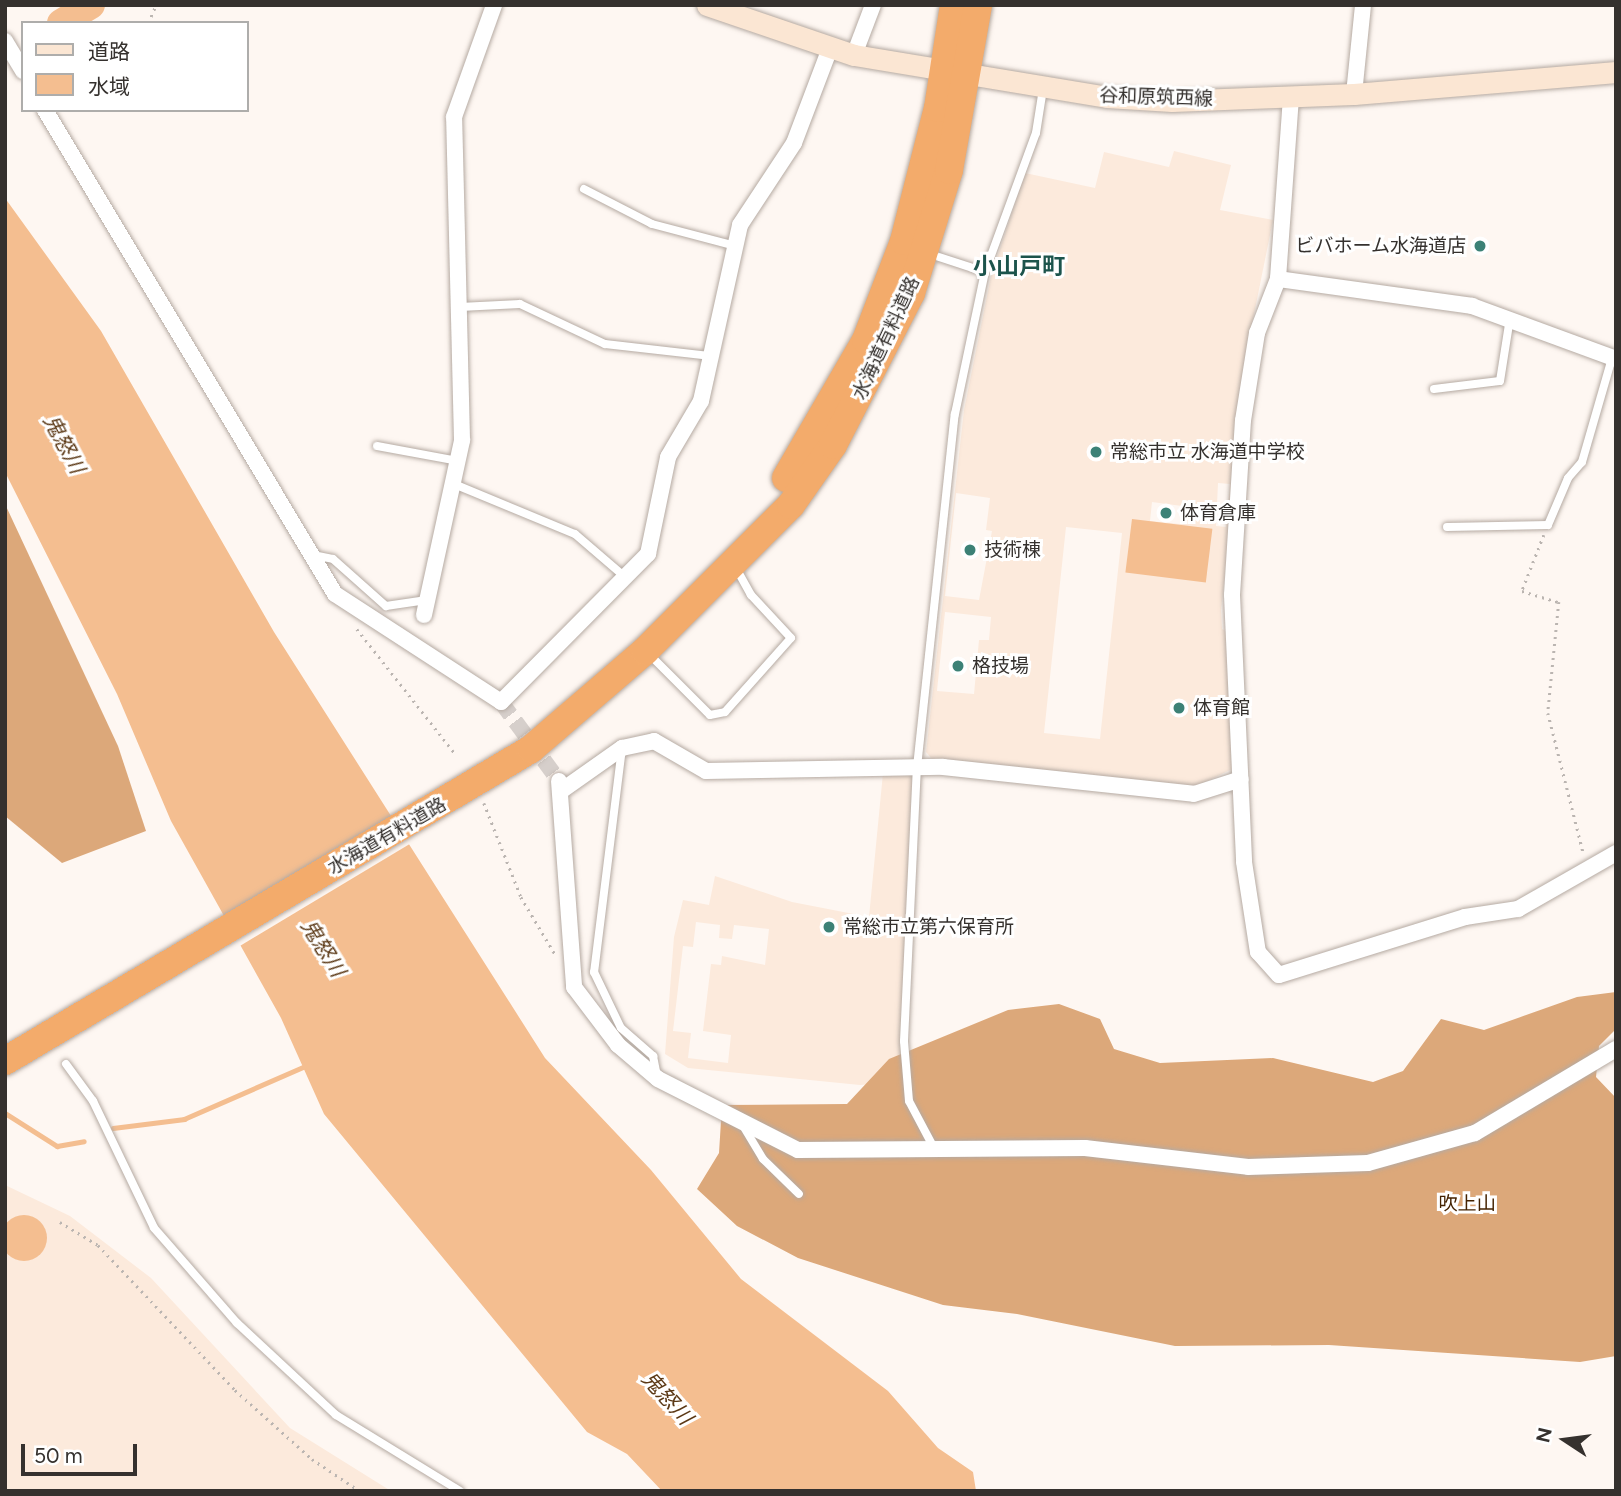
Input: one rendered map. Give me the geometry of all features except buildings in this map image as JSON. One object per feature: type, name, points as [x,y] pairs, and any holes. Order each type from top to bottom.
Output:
[{"type":"highway","points":[[954,5],[957,74]]},
{"type":"highway","points":[[957,74],[978,5]]},
{"type":"highway","name":"水海道有料道路","points":[[5,1061],[448,801],[531,749],[645,650],[791,505],[884,352],[927,248],[957,74]]},
{"type":"main road","name":"谷和原筑西線","points":[[708,5],[854,55],[1043,89],[1172,101],[1354,94],[1616,72]]},
{"type":"street","points":[[425,608],[458,461],[460,307],[454,117],[494,5]]},
{"type":"street","points":[[854,55],[873,5]]},
{"type":"street","points":[[1354,94],[1363,5]]},
{"type":"street","points":[[5,41],[21,68]]},
{"type":"street","points":[[46,112],[335,594],[501,702],[648,554],[658,488],[701,401],[735,246],[755,197],[794,143],[830,48]]},
{"type":"street","points":[[1291,97],[1278,279],[1254,346],[1243,420],[1232,595],[1248,899],[1258,952],[1273,975],[1465,917],[1518,909],[1616,852]]},
{"type":"street","points":[[1278,279],[1511,316],[1614,359]]},
{"type":"street","points":[[1241,779],[1194,794],[917,767],[706,771],[653,741],[622,748],[560,786],[575,987],[618,1045],[658,1079],[745,1129],[798,1150],[937,1153],[1085,1148],[1248,1167],[1368,1163],[1475,1133],[1616,1049]]},
{"type":"lane","points":[[937,1153],[909,1101],[904,1041],[917,767],[955,414],[985,272],[1036,133],[1043,89]]},
{"type":"lane","points":[[584,189],[652,224],[735,246]]},
{"type":"lane","points":[[939,257],[985,272]]},
{"type":"lane","points":[[460,307],[520,304],[605,344],[711,356]]},
{"type":"lane","points":[[1434,390],[1500,381],[1511,316]]},
{"type":"lane","points":[[1447,527],[1548,526],[1568,478],[1583,461],[1614,359]]},
{"type":"lane","points":[[377,446],[458,461]]},
{"type":"lane","points":[[454,484],[575,534],[625,577]]},
{"type":"lane","points":[[310,554],[333,559],[386,606],[425,608]]},
{"type":"lane","points":[[645,650],[710,715],[725,712],[791,638],[733,564]]},
{"type":"lane","points":[[622,748],[594,972],[621,1028],[653,1056],[658,1079]]},
{"type":"lane","points":[[66,1064],[93,1101],[154,1228],[237,1323],[336,1415],[460,1491]]},
{"type":"lane","points":[[745,1129],[763,1159],[799,1195]]},
{"type":"path","points":[[149,21],[156,5]]},
{"type":"path","points":[[1548,526],[1522,591],[1559,602],[1548,713],[1587,868]]},
{"type":"path","points":[[355,626],[456,755]]},
{"type":"path","points":[[480,797],[497,823],[521,897],[575,987]]},
{"type":"path","points":[[60,1222],[98,1245],[254,1407],[360,1491]]},
{"type":"shaded area","name":"常総市立 水海道中学校","points":[[1174,151],[1231,165],[1220,210],[1273,220],[1250,334],[1221,610],[1222,629],[1228,632],[1232,769],[1195,787],[932,759],[926,752],[964,410],[991,276],[1025,173],[1095,188],[1104,152],[1169,167]],"holes":[[[1218,483],[1230,484],[1226,527],[1216,526]],[[956,493],[990,498],[986,530],[992,531],[979,600],[945,596]],[[1152,502],[1182,506],[1180,524],[1150,521]],[[1066,527],[1122,533],[1100,739],[1044,733]],[[945,612],[991,617],[989,640],[979,640],[974,694],[937,691]]]},
{"type":"shaded area","name":"常総市立第六保育所","points":[[913,772],[901,1082],[860,1085],[688,1068],[665,1054],[674,937],[683,900],[709,905],[715,876],[792,902],[869,917],[883,773]],"holes":[[[696,922],[720,925],[719,938],[732,939],[734,925],[769,929],[765,965],[722,956],[721,965],[711,964],[703,1031],[731,1035],[728,1063],[688,1058],[691,1033],[673,1031],[683,946],[693,947]]]},
{"type":"shaded area","points":[[5,1185],[70,1216],[151,1278],[290,1428],[391,1491],[5,1491]]},
{"type":"green space","points":[[5,504],[118,746],[146,831],[62,863],[5,816]]},
{"type":"green space","name":"吹上山","points":[[1616,992],[1616,1029],[1599,1046],[1596,1077],[1616,1098],[1616,1356],[1580,1362],[1329,1345],[1175,1346],[1017,1314],[943,1305],[798,1258],[737,1226],[697,1189],[719,1153],[722,1105],[847,1104],[889,1059],[1008,1010],[1059,1004],[1100,1019],[1114,1049],[1160,1063],[1273,1058],[1373,1082],[1403,1071],[1441,1019],[1484,1030],[1577,997]]},
{"type":"water","name":"鬼怒川","points":[[5,198],[101,331],[274,632],[545,1058],[651,1170],[741,1279],[888,1391],[938,1448],[973,1472],[976,1491],[662,1491],[627,1454],[587,1432],[324,1114],[281,1018],[171,821],[117,694],[5,472]]},
{"type":"water","points":[[1132,519],[1212,529],[1206,582],[1125,573]]},
{"type":"water","points":[[24,1215],[41,1221],[47,1238],[41,1255],[24,1261],[7,1255],[1,1238],[7,1221]]},
{"type":"pier","points":[[397,820],[411,843],[239,947],[225,924]]},
{"type":"waterway","points":[[64,21],[91,5]]},
{"type":"waterway","points":[[113,1128],[184,1119],[303,1067]]},
{"type":"waterway","points":[[5,1113],[57,1146],[84,1141]]},
{"type":"tunnel","points":[[501,702],[559,781]]},
{"type":"place","name":"ビバホーム水海道店","points":[[1480,246]]},
{"type":"place","name":"常総市立 水海道中学校","points":[[1096,452]]},
{"type":"place","name":"体育倉庫","points":[[1166,513]]},
{"type":"place","name":"技術棟","points":[[970,550]]},
{"type":"place","name":"格技場","points":[[958,666]]},
{"type":"place","name":"体育館","points":[[1179,708]]},
{"type":"place","name":"常総市立第六保育所","points":[[829,927]]},
{"type":"district","name":"小山戸町","points":[[1019,266]]}]
